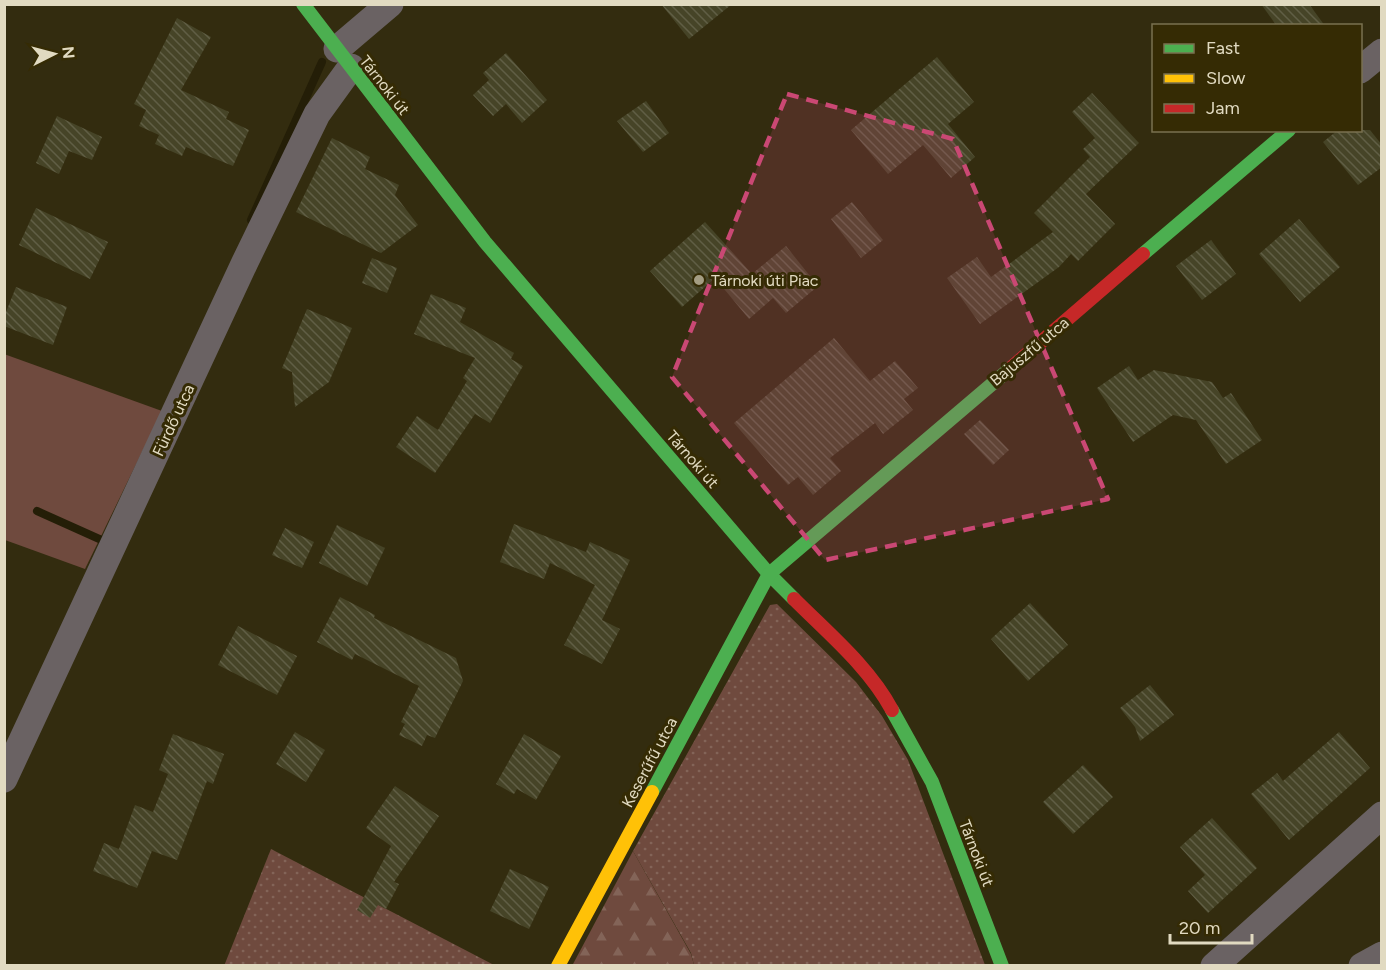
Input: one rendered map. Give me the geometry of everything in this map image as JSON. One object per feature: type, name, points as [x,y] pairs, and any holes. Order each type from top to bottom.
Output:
[{"type":"street","name":"Tárnoki út","points":[[303,4],[485,242],[769,574],[861,666],[882,691],[900,720],[932,782],[1002,966]]},
{"type":"street","name":"Fürdő utca","points":[[4,779],[245,262],[344,58],[390,4]]},
{"type":"street","points":[[1362,68],[1382,52]]},
{"type":"street","name":"Bajuszfű utca","points":[[769,574],[1287,132]]},
{"type":"street","name":"Keserűfű utca","points":[[558,966],[769,574]]},
{"type":"street","points":[[1214,966],[1382,815]]},
{"type":"highlighted area","points":[[787,94],[953,139],[1108,499],[825,560],[672,377]]},
{"type":"green space","points":[[4,354],[162,411],[85,569],[5,540]]},
{"type":"green space","points":[[777,604],[856,682],[882,716],[908,760],[985,965],[694,965],[691,953],[633,851],[770,605]]},
{"type":"green space","points":[[271,849],[494,965],[224,966]]},
{"type":"green space","points":[[633,851],[691,954],[694,965],[572,966]]},
{"type":"building","points":[[661,4],[732,4],[689,39]]},
{"type":"building","points":[[1261,4],[1309,4],[1324,24],[1276,24]]},
{"type":"building","points":[[177,18],[211,37],[181,90],[229,112],[226,119],[249,130],[233,166],[186,147],[182,156],[155,144],[159,135],[139,126],[146,110],[134,104]]},
{"type":"building","points":[[506,53],[547,100],[522,123],[506,104],[493,116],[473,95],[489,80],[483,73]]},
{"type":"building","points":[[937,57],[974,102],[948,124],[975,157],[951,178],[923,145],[888,174],[851,130]]},
{"type":"building","points":[[1092,93],[1139,143],[1086,194],[1115,224],[1078,261],[1071,254],[1059,267],[980,324],[947,278],[977,257],[991,277],[1053,232],[1034,213],[1090,157],[1083,149],[1095,138],[1072,112]]},
{"type":"building","points":[[646,101],[669,133],[643,152],[617,121]]},
{"type":"building","points":[[57,116],[102,137],[92,160],[69,151],[59,174],[36,163]]},
{"type":"building","points":[[1370,130],[1382,145],[1382,167],[1358,185],[1323,142],[1336,132]]},
{"type":"building","points":[[332,138],[370,157],[365,169],[399,185],[395,195],[418,225],[381,253],[296,212]]},
{"type":"building","points":[[852,202],[883,240],[861,258],[831,219]]},
{"type":"building","points":[[36,208],[108,242],[90,279],[19,245]]},
{"type":"building","points":[[1299,219],[1340,267],[1300,302],[1259,254]]},
{"type":"building","points":[[705,222],[752,274],[786,246],[818,286],[786,313],[773,298],[749,319],[715,278],[682,307],[650,271]]},
{"type":"building","points":[[1211,240],[1236,274],[1202,300],[1176,266]]},
{"type":"building","points":[[372,258],[397,268],[387,293],[362,283]]},
{"type":"building","points":[[16,287],[67,307],[53,345],[4,326],[4,317]]},
{"type":"building","points":[[431,294],[466,308],[460,322],[514,353],[511,359],[523,366],[490,423],[475,414],[435,473],[396,447],[417,416],[438,430],[467,381],[463,378],[475,358],[414,334]]},
{"type":"building","points":[[307,309],[352,328],[329,382],[295,407],[292,372],[282,368]]},
{"type":"building","points":[[834,338],[870,381],[895,361],[918,388],[904,399],[913,410],[883,434],[875,423],[830,458],[841,471],[813,495],[798,477],[788,485],[734,423]]},
{"type":"building","points":[[1129,366],[1138,380],[1154,370],[1212,382],[1223,398],[1231,393],[1262,440],[1226,464],[1196,420],[1173,415],[1133,442],[1097,388]]},
{"type":"building","points":[[980,420],[1009,450],[993,465],[964,434]]},
{"type":"building","points":[[514,524],[586,552],[590,542],[630,560],[602,620],[620,629],[602,664],[564,645],[595,585],[550,563],[544,579],[500,562]]},
{"type":"building","points":[[337,525],[385,548],[367,586],[319,563]]},
{"type":"building","points":[[285,528],[314,542],[302,568],[272,555]]},
{"type":"building","points":[[340,597],[375,615],[374,618],[456,658],[463,681],[435,738],[427,735],[422,746],[399,735],[405,724],[401,722],[419,686],[355,654],[352,660],[317,642]]},
{"type":"building","points":[[1030,603],[1068,645],[1028,681],[991,639]]},
{"type":"building","points":[[238,626],[297,656],[277,695],[218,665]]},
{"type":"building","points":[[1150,685],[1174,715],[1140,741],[1135,727],[1120,708]]},
{"type":"building","points":[[295,732],[325,750],[306,782],[276,764]]},
{"type":"building","points":[[1339,732],[1370,768],[1289,840],[1251,794],[1277,773],[1283,781]]},
{"type":"building","points":[[173,734],[224,754],[213,784],[207,781],[177,860],[152,851],[137,888],[93,871],[104,843],[119,849],[135,805],[153,812],[168,774],[159,770]]},
{"type":"building","points":[[524,734],[561,756],[536,800],[517,789],[514,794],[496,784]]},
{"type":"building","points":[[1083,765],[1113,797],[1073,834],[1043,802]]},
{"type":"building","points":[[395,786],[439,816],[394,882],[399,884],[386,909],[378,905],[370,918],[357,910],[391,846],[366,828]]},
{"type":"building","points":[[1212,818],[1257,868],[1208,913],[1188,891],[1205,875],[1180,847]]},
{"type":"building","points":[[510,869],[549,887],[529,929],[490,911]]},
{"type":"waterway","points":[[251,220],[322,62]]},
{"type":"waterway","points":[[37,511],[106,542]]},
{"type":"traffic: fast","points":[[303,4],[485,242],[769,574],[794,599]]},
{"type":"traffic: fast","points":[[1143,254],[1287,132]]},
{"type":"traffic: fast","points":[[652,792],[769,574],[1012,367]]},
{"type":"traffic: fast","points":[[892,710],[932,782],[1002,966]]},
{"type":"traffic: slow","points":[[558,966],[652,792]]},
{"type":"traffic: jam","points":[[1012,367],[1143,254]]},
{"type":"traffic: jam","points":[[794,599],[860,665],[883,694],[892,710]]},
{"type":"place","name":"Tárnoki úti Piac","points":[[699,280]]}]
